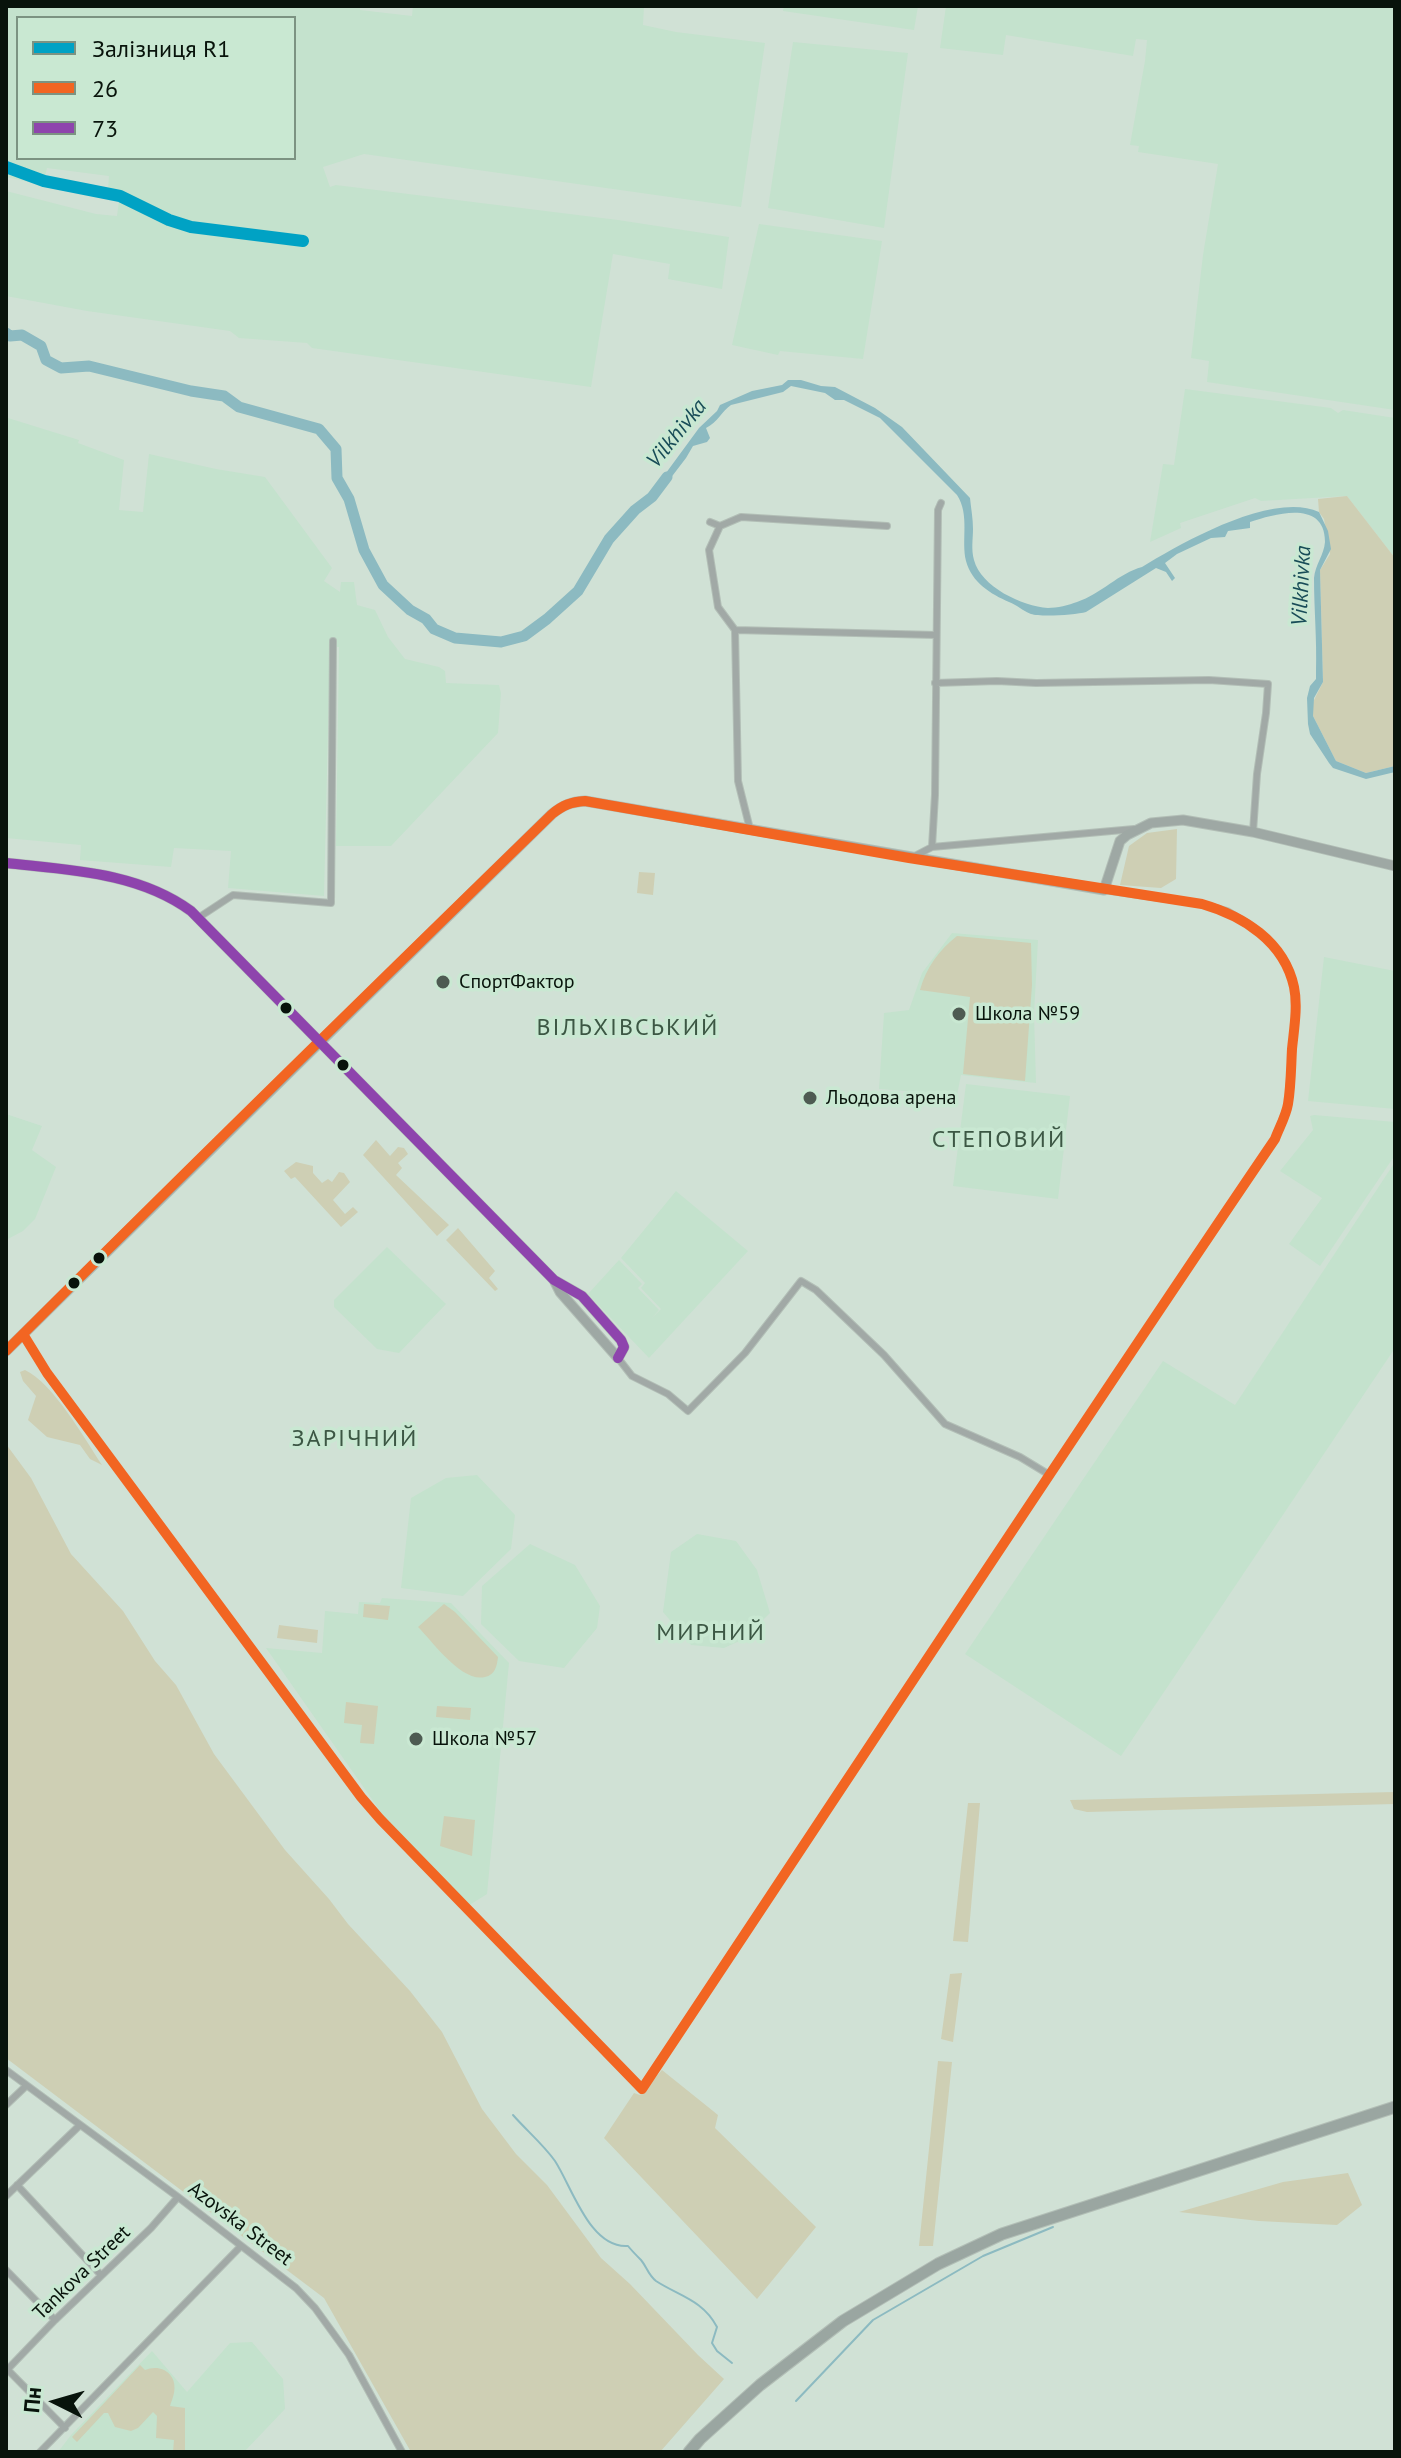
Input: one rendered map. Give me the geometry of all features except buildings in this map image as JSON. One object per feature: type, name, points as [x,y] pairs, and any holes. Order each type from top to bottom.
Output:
[{"type":"highway","points":[[689,2452],[760,2385],[843,2321],[938,2264],[1002,2234],[1395,2107]]},
{"type":"street","points":[[932,847],[938,510],[941,503]]},
{"type":"street","points":[[750,829],[738,781],[735,630],[718,607],[709,550],[720,526],[741,517],[887,526]]},
{"type":"street","points":[[710,522],[720,526]]},
{"type":"street","points":[[735,630],[936,635]]},
{"type":"street","points":[[198,918],[233,895],[331,903],[333,641]]},
{"type":"street","points":[[935,683],[1209,680],[1268,684],[1253,832]]},
{"type":"street","points":[[6,1351],[23,1334],[319,1040],[562,806],[573,802],[585,801],[909,858],[1202,904],[1227,911],[1250,925],[1275,947],[1287,965],[1294,987],[1296,1004],[1288,1105],[1275,1139],[1109,1389],[1048,1474],[642,2089],[361,1797],[55,1384],[23,1334]]},
{"type":"street","points":[[1104,890],[1120,841],[1151,823],[1183,820],[1253,832],[1395,866]]},
{"type":"street","points":[[909,858],[932,847],[1138,829]]},
{"type":"street","points":[[6,863],[84,872],[134,883],[175,899],[198,918],[554,1280],[582,1296],[621,1340],[624,1347],[618,1358]]},
{"type":"street","points":[[554,1280],[560,1292],[632,1376],[668,1394],[688,1411],[745,1353],[801,1281],[816,1290],[884,1355],[945,1424],[1020,1457],[1048,1474]]},
{"type":"street","name":"Azovska Street","points":[[6,2070],[277,2272],[315,2308],[349,2355],[402,2452]]},
{"type":"street","points":[[6,2105],[26,2086]]},
{"type":"street","points":[[6,2196],[79,2126]]},
{"type":"street","points":[[17,2185],[101,2275]]},
{"type":"street","name":"Tankova Street","points":[[6,2369],[151,2228],[178,2197]]},
{"type":"street","points":[[40,2452],[241,2246]]},
{"type":"street","points":[[6,2270],[55,2320]]},
{"type":"street","points":[[6,2369],[65,2428]]},
{"type":"shaded area","points":[[6,6],[360,6],[360,10],[412,16],[413,6],[644,6],[643,25],[765,43],[741,207],[364,154],[323,167],[330,187],[336,185],[618,220],[729,237],[722,289],[668,279],[670,264],[613,254],[591,387],[312,348],[307,343],[239,338],[230,331],[6,296],[6,191],[96,214],[117,216],[120,193],[108,191],[109,176],[47,168],[43,185],[6,177]]},
{"type":"shaded area","points":[[784,6],[918,6],[914,30],[783,11]]},
{"type":"shaded area","points":[[946,6],[1395,6],[1395,410],[1207,382],[1209,361],[1191,358],[1218,164],[1138,152],[1139,146],[1130,145],[1147,40],[1136,39],[1133,56],[1006,35],[1003,55],[940,48]]},
{"type":"shaded area","points":[[793,42],[908,53],[884,228],[768,208]]},
{"type":"shaded area","points":[[759,224],[882,241],[863,359],[780,351],[778,355],[732,345]]},
{"type":"shaded area","points":[[1185,389],[1331,408],[1338,413],[1343,410],[1395,418],[1395,558],[1347,496],[1261,501],[1255,498],[1180,523],[1181,528],[1150,542],[1163,464],[1174,465]]},
{"type":"shaded area","points":[[8,418],[79,440],[78,443],[124,460],[119,510],[143,512],[149,454],[265,477],[332,568],[324,581],[340,592],[341,582],[354,582],[357,605],[375,610],[388,637],[405,659],[439,667],[445,671],[446,683],[499,685],[498,733],[391,846],[336,846],[339,647],[330,647],[324,896],[228,888],[231,851],[174,848],[171,867],[80,860],[81,845],[6,838]]},
{"type":"shaded area","points":[[1347,496],[1395,558],[1395,766],[1366,773],[1336,761],[1313,716],[1313,702],[1323,682],[1320,570],[1330,554],[1318,499]]},
{"type":"shaded area","points":[[1177,829],[1176,879],[1161,888],[1120,885],[1129,846],[1147,833]]},
{"type":"shaded area","points":[[639,872],[655,873],[653,895],[637,893]]},
{"type":"shaded area","name":"Школа №59","points":[[952,933],[1038,940],[1034,1014],[1036,1083],[961,1075],[957,1095],[879,1089],[884,1013],[909,1010],[922,973]]},
{"type":"shaded area","points":[[957,936],[1031,943],[1032,985],[1025,1081],[963,1074],[970,997],[920,990],[934,960]]},
{"type":"shaded area","points":[[1324,957],[1395,971],[1395,1109],[1308,1101]]},
{"type":"shaded area","points":[[966,1084],[1070,1096],[1058,1199],[953,1186]]},
{"type":"shaded area","points":[[6,1114],[42,1126],[32,1150],[56,1167],[35,1219],[23,1231],[6,1240]]},
{"type":"shaded area","points":[[1310,1116],[1395,1122],[1395,1155],[1320,1266],[1289,1244],[1322,1198],[1280,1171],[1313,1130]]},
{"type":"shaded area","points":[[376,1140],[390,1156],[398,1147],[404,1148],[408,1154],[398,1163],[402,1168],[396,1175],[449,1225],[437,1236],[363,1155]]},
{"type":"shaded area","points":[[296,1162],[313,1166],[313,1173],[322,1183],[328,1179],[332,1182],[339,1172],[344,1173],[350,1182],[333,1200],[345,1214],[353,1207],[358,1212],[341,1227],[295,1177],[291,1179],[284,1171]]},
{"type":"shaded area","points":[[1395,1162],[1395,1348],[1121,1756],[965,1654],[1163,1361],[1235,1405]]},
{"type":"shaded area","points":[[676,1191],[748,1251],[649,1358],[588,1294],[619,1260],[642,1284],[638,1288],[659,1310],[652,1318],[661,1309],[641,1288],[645,1283],[621,1258]]},
{"type":"shaded area","points":[[458,1228],[495,1271],[489,1278],[498,1289],[495,1291],[446,1240]]},
{"type":"shaded area","points":[[387,1247],[446,1304],[399,1353],[377,1349],[334,1307],[334,1300]]},
{"type":"shaded area","points":[[25,1370],[57,1399],[102,1465],[90,1459],[80,1445],[47,1437],[28,1420],[36,1396],[23,1381],[20,1372]]},
{"type":"shaded area","points":[[6,1444],[31,1478],[71,1554],[123,1611],[155,1661],[176,1685],[214,1754],[285,1850],[410,1991],[442,2032],[482,2109],[516,2154],[547,2185],[601,2258],[724,2379],[660,2452],[411,2452],[324,2298],[6,2058]]},
{"type":"shaded area","points":[[477,1475],[515,1515],[511,1549],[463,1596],[401,1588],[411,1498],[446,1478]]},
{"type":"shaded area","points":[[697,1534],[736,1541],[757,1570],[770,1613],[744,1639],[724,1648],[691,1645],[663,1612],[671,1552]]},
{"type":"shaded area","points":[[530,1544],[575,1565],[600,1606],[597,1628],[564,1668],[519,1661],[481,1624],[482,1586]]},
{"type":"shaded area","name":"Школа №57","points":[[382,1598],[451,1603],[509,1663],[487,1894],[468,1906],[383,1815],[266,1648],[322,1653],[325,1611],[358,1614],[359,1602],[380,1603]]},
{"type":"shaded area","points":[[364,1604],[390,1606],[388,1620],[363,1617]]},
{"type":"shaded area","points":[[444,1604],[498,1657],[491,1674],[476,1677],[467,1674],[448,1660],[418,1627]]},
{"type":"shaded area","points":[[279,1625],[318,1630],[317,1643],[277,1638]]},
{"type":"shaded area","points":[[346,1702],[378,1706],[374,1744],[360,1743],[362,1725],[344,1723]]},
{"type":"shaded area","points":[[437,1706],[471,1708],[470,1720],[436,1717]]},
{"type":"shaded area","points":[[1395,1792],[1395,1804],[1087,1812],[1074,1809],[1070,1800]]},
{"type":"shaded area","points":[[968,1803],[980,1803],[968,1942],[953,1941]]},
{"type":"shaded area","points":[[444,1816],[475,1820],[472,1856],[440,1846]]},
{"type":"shaded area","points":[[962,1973],[953,2042],[941,2039],[950,1974]]},
{"type":"shaded area","points":[[938,2061],[952,2062],[933,2246],[919,2246]]},
{"type":"shaded area","points":[[662,2070],[718,2115],[715,2128],[816,2227],[757,2299],[604,2138],[634,2093],[640,2095]]},
{"type":"shaded area","points":[[1348,2173],[1362,2205],[1337,2225],[1259,2221],[1179,2212],[1283,2182]]},
{"type":"shaded area","points":[[252,2342],[283,2379],[285,2409],[244,2452],[58,2452],[152,2351],[187,2392],[230,2343]]},
{"type":"shaded area","points":[[140,2365],[145,2370],[162,2369],[171,2376],[175,2386],[170,2406],[185,2408],[185,2452],[173,2452],[174,2440],[156,2438],[157,2416],[153,2412],[131,2431],[115,2427],[108,2413],[104,2413],[77,2442],[72,2437]]},
{"type":"water","points":[[788,380],[835,387],[875,408],[902,427],[970,498],[973,552],[978,570],[1004,593],[1038,606],[1059,607],[1086,598],[1180,545],[1253,514],[1300,507],[1319,512],[1328,531],[1331,549],[1320,570],[1323,682],[1314,698],[1313,716],[1336,761],[1366,773],[1395,766],[1395,772],[1366,779],[1333,768],[1310,734],[1307,698],[1310,686],[1316,679],[1314,578],[1325,542],[1323,528],[1308,515],[1285,513],[1260,519],[1250,522],[1250,528],[1228,531],[1225,537],[1211,538],[1177,554],[1165,563],[1175,578],[1172,581],[1166,572],[1156,568],[1086,612],[1036,615],[983,587],[973,576],[966,561],[963,511],[957,495],[880,418],[825,393],[791,386],[783,392],[731,405],[706,428],[710,438],[707,442],[693,446],[660,492],[655,488],[720,405],[752,391],[782,385]]},
{"type":"waterway","name":"Vilkhivka","points":[[6,333],[10,336],[22,335],[41,346],[46,360],[61,368],[89,366],[224,396],[239,407],[319,429],[336,449],[337,478],[349,499],[364,550],[383,585],[434,629],[455,638],[501,642],[524,636],[547,619],[578,591],[609,539],[635,510],[652,497],[667,477]]},
{"type":"waterway","points":[[513,2115],[555,2161],[584,2214],[603,2238],[628,2246],[656,2281],[705,2311],[717,2327],[712,2343],[732,2363]]},
{"type":"waterway","points":[[796,2401],[873,2320],[983,2256],[1053,2227]]},
{"type":"rail line","name":"R1","points":[[6,167],[44,181],[120,196],[191,227],[303,241]]},
{"type":"transit line","name":"26","points":[[6,1351],[74,1283],[278,1081],[552,814],[571,803],[585,801],[909,858],[1202,904],[1232,916],[1260,933],[1281,956],[1294,987],[1296,1010],[1289,1097],[1275,1139],[642,2089],[361,1797],[47,1373],[23,1334]]},
{"type":"transit line","name":"73","points":[[6,863],[78,871],[126,881],[149,888],[191,911],[554,1280],[582,1296],[621,1340],[624,1347],[618,1358]]},
{"type":"place","name":"СпортФактор","points":[[443,982]]},
{"type":"place","name":"Школа №59","points":[[959,1014]]},
{"type":"place","name":"Льодова арена","points":[[810,1098]]},
{"type":"place","name":"Школа №57","points":[[416,1739]]},
{"type":"district","name":"ВІЛЬХІВСЬКИЙ","points":[[628,1028]]},
{"type":"district","name":"СТЕПОВИЙ","points":[[999,1140]]},
{"type":"district","name":"ЗАРІЧНИЙ","points":[[355,1439]]},
{"type":"district","name":"МИРНИЙ","points":[[711,1633]]}]
